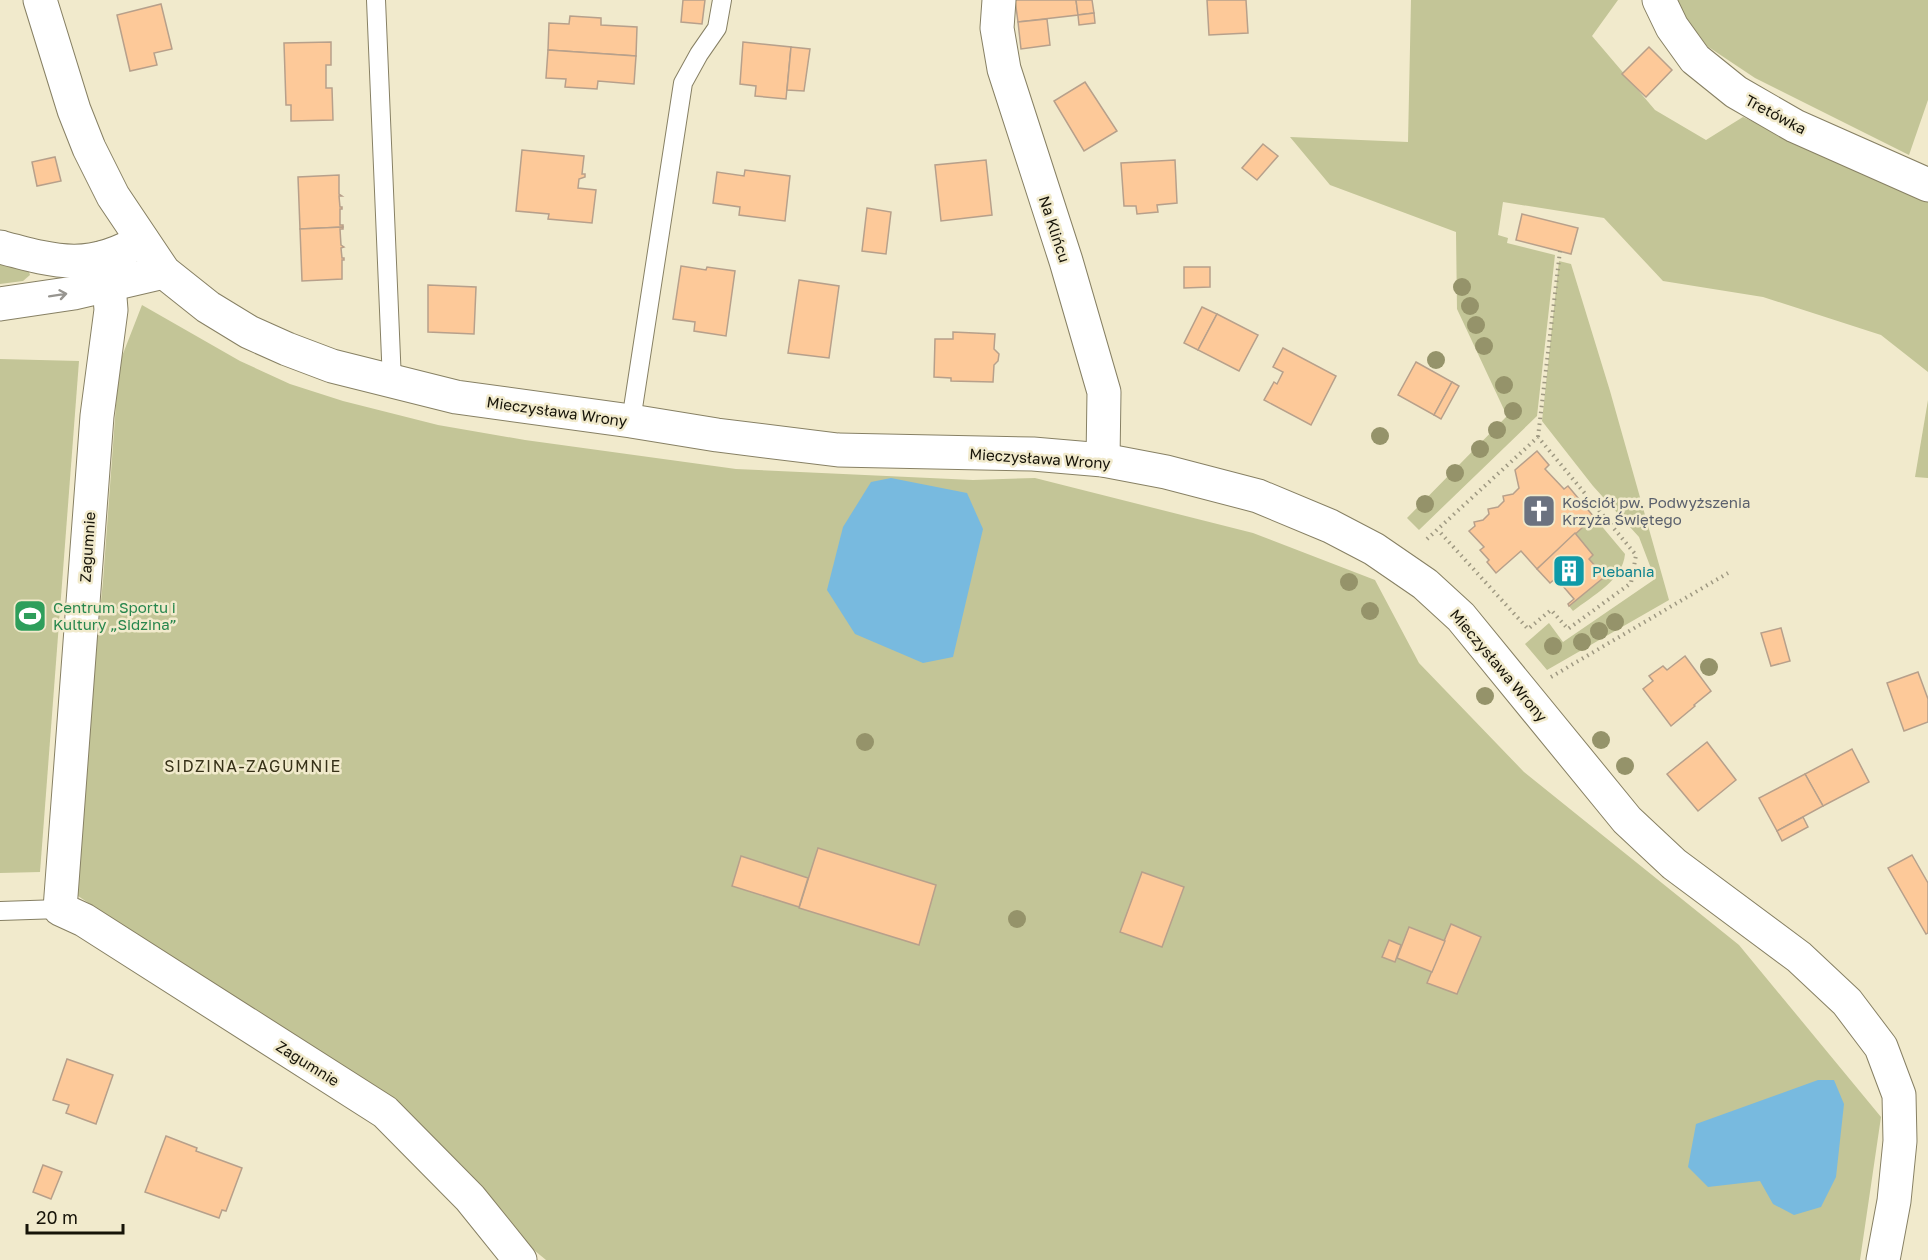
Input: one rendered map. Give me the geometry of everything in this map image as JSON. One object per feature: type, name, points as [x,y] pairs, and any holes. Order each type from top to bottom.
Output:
[{"type":"street","name":"Mieczysława Wrony","points":[[40,0],[74,110],[89,148],[113,196],[164,272],[207,307],[249,332],[287,349],[332,366],[456,397],[717,435],[838,450],[1033,454],[1104,460],[1166,472],[1258,496],[1330,526],[1374,549],[1425,585],[1461,617],[1627,820],[1674,864],[1799,957],[1847,1002],[1881,1047],[1899,1095],[1900,1141],[1883,1260]]},
{"type":"street","name":"Na Klińcu","points":[[999,0],[998,28],[1004,69],[1066,261],[1104,392],[1104,460]]},
{"type":"street","name":"Tretówka","points":[[1659,0],[1672,27],[1695,59],[1736,92],[1795,126],[1928,185]]},
{"type":"street","points":[[0,304],[105,272],[124,251],[142,240]]},
{"type":"street","points":[[0,247],[105,272],[164,272]]},
{"type":"street","name":"Zagumnie","points":[[105,272],[111,310],[97,416],[60,909],[84,920],[385,1112],[470,1198],[520,1260]]},
{"type":"lane","points":[[376,0],[392,382]]},
{"type":"lane","points":[[631,421],[683,83],[717,28],[722,0]]},
{"type":"lane","name":"Zagumnie","points":[[0,911],[60,909]]},
{"type":"path","points":[[1427,539],[1538,437],[1560,251]]},
{"type":"path","points":[[1523,633],[1551,610],[1568,629],[1631,583],[1636,555],[1538,437]]},
{"type":"path","points":[[1438,530],[1528,629]]},
{"type":"path","points":[[1524,693],[1728,573]]},
{"type":"path","points":[[1499,614],[1507,606]]},
{"type":"green space","points":[[1411,0],[1618,0],[1592,36],[1655,110],[1706,140],[1743,117],[1928,199],[1928,372],[1881,335],[1763,297],[1663,281],[1604,218],[1503,202],[1498,235],[1508,238],[1507,243],[1555,255],[1537,416],[1419,530],[1407,518],[1507,416],[1457,309],[1456,232],[1330,185],[1290,137],[1408,142]]},
{"type":"green space","points":[[1677,0],[1928,0],[1928,100],[1909,155],[1755,78],[1707,46],[1682,13]]},
{"type":"green space","points":[[1559,261],[1571,264],[1610,391],[1669,600],[1547,670],[1525,644],[1549,623],[1563,642],[1655,579],[1639,537],[1593,486],[1542,421]]},
{"type":"green space","points":[[0,262],[25,269],[30,275],[23,281],[0,284]]},
{"type":"green space","points":[[142,305],[240,361],[290,384],[343,401],[438,425],[525,440],[736,469],[973,480],[1035,478],[1253,533],[1375,580],[1419,663],[1524,772],[1739,945],[1881,1117],[1860,1260],[546,1260],[224,993],[72,892],[103,581],[119,364]]},
{"type":"green space","name":"Centrum Sportu i Kultury „Sidzina”","points":[[0,359],[79,361],[40,872],[0,873]]},
{"type":"green space","points":[[1928,400],[1928,478],[1915,477]]},
{"type":"green space","points":[[1594,517],[1625,554],[1623,563],[1613,580],[1573,611],[1569,606],[1608,574],[1603,575],[1589,559],[1593,555],[1575,533]]},
{"type":"water","points":[[891,478],[967,493],[983,529],[953,657],[923,663],[855,634],[827,590],[843,527],[871,482]]},
{"type":"water","points":[[1818,1080],[1834,1080],[1844,1104],[1836,1177],[1821,1207],[1794,1215],[1773,1204],[1760,1181],[1708,1187],[1688,1167],[1696,1124]]},
{"type":"building","points":[[683,0],[705,0],[702,24],[681,22]]},
{"type":"building","points":[[1015,0],[1076,0],[1078,15],[1018,22]]},
{"type":"building","points":[[1076,0],[1092,0],[1094,13],[1078,15]]},
{"type":"building","points":[[1207,0],[1246,0],[1248,33],[1209,35]]},
{"type":"building","points":[[161,4],[172,49],[154,53],[157,65],[130,71],[117,15]]},
{"type":"building","points":[[1094,13],[1095,23],[1079,25],[1078,15]]},
{"type":"building","points":[[570,16],[601,18],[601,25],[637,27],[636,56],[548,50],[549,23],[569,24]]},
{"type":"building","points":[[1047,19],[1050,45],[1021,49],[1018,22]]},
{"type":"building","points":[[331,42],[331,65],[326,65],[326,88],[332,88],[333,120],[291,121],[291,105],[286,105],[284,43]]},
{"type":"building","points":[[743,42],[791,47],[786,99],[755,96],[756,86],[740,84]]},
{"type":"building","points":[[791,47],[810,49],[804,91],[787,90]]},
{"type":"building","points":[[1649,47],[1672,70],[1646,97],[1622,74]]},
{"type":"building","points":[[548,50],[636,56],[634,84],[598,81],[597,89],[565,87],[566,79],[546,78]]},
{"type":"building","points":[[1085,82],[1117,131],[1084,151],[1054,101]]},
{"type":"building","points":[[1263,144],[1278,156],[1257,180],[1242,168]]},
{"type":"building","points":[[522,150],[584,156],[582,174],[585,174],[585,177],[579,179],[578,188],[596,190],[592,223],[548,219],[549,214],[516,211]]},
{"type":"building","points":[[55,157],[61,181],[37,186],[32,162]]},
{"type":"building","points":[[986,160],[992,215],[941,221],[935,165]]},
{"type":"building","points":[[1175,160],[1177,203],[1157,205],[1158,212],[1137,214],[1136,206],[1124,206],[1121,163]]},
{"type":"building","points":[[745,170],[790,176],[785,221],[739,215],[740,207],[713,203],[717,172],[744,176]]},
{"type":"building","points":[[339,175],[339,194],[342,196],[339,196],[340,207],[342,207],[340,225],[343,227],[300,229],[298,177]]},
{"type":"building","points":[[867,208],[891,212],[886,254],[862,251]]},
{"type":"building","points":[[1522,214],[1578,228],[1571,254],[1516,240]]},
{"type":"building","points":[[343,227],[340,229],[341,245],[344,247],[341,248],[342,258],[344,258],[342,260],[342,279],[302,281],[300,229]]},
{"type":"building","points":[[681,266],[735,271],[726,336],[694,331],[695,322],[673,319]]},
{"type":"building","points":[[1184,267],[1210,267],[1210,287],[1184,288]]},
{"type":"building","points":[[799,280],[839,286],[829,358],[788,353]]},
{"type":"building","points":[[428,285],[476,287],[474,334],[428,332]]},
{"type":"building","points":[[1202,307],[1217,314],[1198,350],[1184,343]]},
{"type":"building","points":[[1217,314],[1258,335],[1239,371],[1198,350]]},
{"type":"building","points":[[953,332],[995,334],[994,349],[999,354],[998,361],[994,365],[993,382],[951,381],[951,378],[934,377],[935,339],[953,339]]},
{"type":"building","points":[[1283,348],[1336,376],[1311,425],[1264,400],[1274,382],[1277,384],[1283,372],[1273,367]]},
{"type":"building","points":[[1416,362],[1452,382],[1434,415],[1398,395]]},
{"type":"building","points":[[1452,382],[1459,386],[1441,419],[1434,415]]},
{"type":"building","name":"Kościół pw. Podwyższenia Krzyża Świętego","points":[[1537,451],[1549,465],[1545,469],[1564,489],[1568,486],[1594,517],[1537,569],[1521,551],[1496,573],[1480,550],[1484,547],[1469,531],[1475,526],[1474,522],[1483,520],[1489,514],[1488,509],[1498,507],[1504,501],[1503,496],[1513,494],[1519,488],[1515,470]]},
{"type":"building","name":"Plebania","points":[[1575,533],[1593,555],[1589,559],[1603,575],[1608,574],[1569,606],[1568,604],[1574,599],[1556,578],[1550,583],[1537,569]]},
{"type":"building","points":[[1781,628],[1790,661],[1771,666],[1761,633]]},
{"type":"building","points":[[1685,656],[1711,691],[1671,726],[1643,689],[1653,681],[1649,676],[1663,666],[1667,670]]},
{"type":"building","points":[[1918,672],[1928,699],[1928,722],[1904,731],[1887,683]]},
{"type":"building","points":[[1707,742],[1736,780],[1698,811],[1667,774]]},
{"type":"building","points":[[1852,749],[1869,782],[1823,806],[1805,774]]},
{"type":"building","points":[[1805,774],[1823,806],[1777,831],[1759,798]]},
{"type":"building","points":[[1803,817],[1808,827],[1782,841],[1777,831]]},
{"type":"building","points":[[818,848],[936,885],[919,945],[799,908]]},
{"type":"building","points":[[1912,855],[1928,883],[1928,933],[1926,934],[1888,868]]},
{"type":"building","points":[[741,856],[808,878],[799,907],[732,886]]},
{"type":"building","points":[[1142,872],[1184,887],[1162,947],[1120,932]]},
{"type":"building","points":[[1451,924],[1481,937],[1457,994],[1427,983]]},
{"type":"building","points":[[1409,927],[1445,941],[1432,972],[1397,958]]},
{"type":"building","points":[[1389,940],[1401,945],[1395,962],[1382,957]]},
{"type":"building","points":[[67,1059],[113,1075],[96,1124],[66,1113],[69,1105],[53,1100]]},
{"type":"building","points":[[166,1136],[197,1148],[196,1151],[242,1168],[226,1211],[222,1210],[219,1218],[145,1192]]},
{"type":"building","points":[[43,1165],[62,1172],[51,1199],[33,1192]]},
{"type":"place","name":"Kościół pw. Podwyższenia Krzyża Świętego","points":[[1539,511]]},
{"type":"place","name":"Plebania","points":[[1569,571]]},
{"type":"place","name":"Centrum Sportu i Kultury „Sidzina”","points":[[30,616]]},
{"type":"district","name":"SIDZINA-ZAGUMNIE","points":[[253,766]]}]
